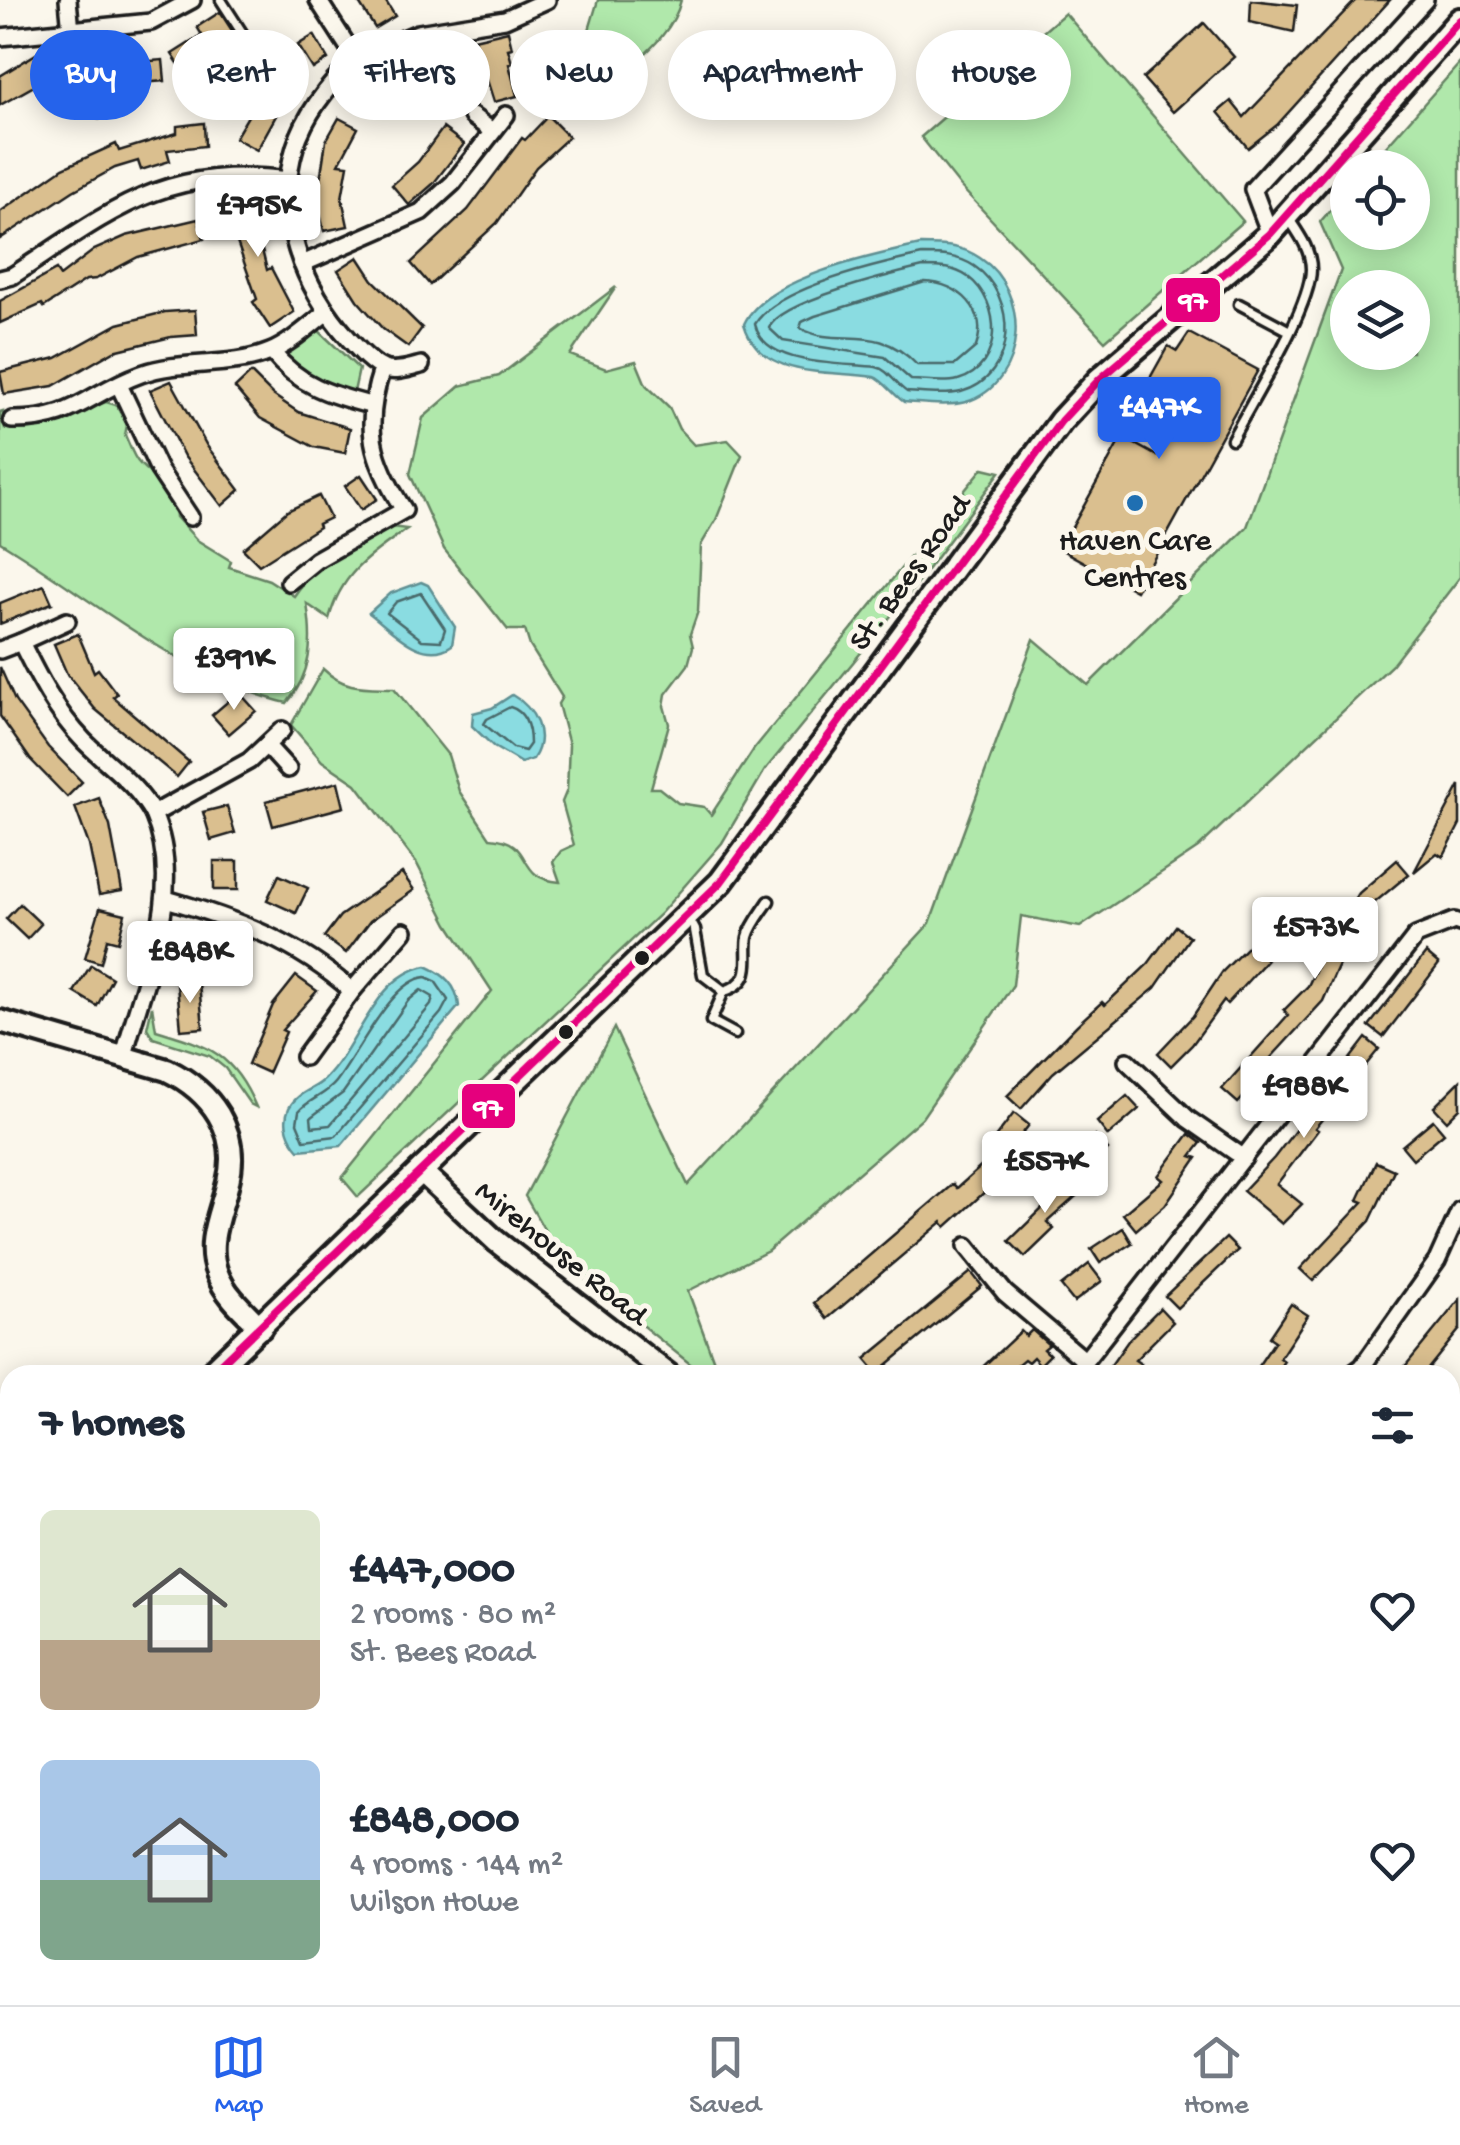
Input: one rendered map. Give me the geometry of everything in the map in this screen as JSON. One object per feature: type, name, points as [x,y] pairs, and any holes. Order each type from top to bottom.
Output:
[{"type":"main road","name":"St. Bees Road","points":[[221,1365],[721,882],[1040,446],[1095,385],[1270,234],[1460,20]]},
{"type":"street","points":[[68,0],[71,30]]},
{"type":"street","points":[[85,30],[151,22],[192,0]]},
{"type":"street","points":[[318,0],[337,30]]},
{"type":"street","points":[[430,30],[547,0]]},
{"type":"street","points":[[1270,234],[1253,189],[1424,0]]},
{"type":"street","points":[[0,37],[30,35]]},
{"type":"street","points":[[329,86],[307,118],[295,148],[289,180],[288,218],[302,264],[328,312],[364,354],[382,369],[397,371],[422,365]]},
{"type":"street","points":[[302,264],[421,212],[452,184],[506,115]]},
{"type":"street","points":[[477,120],[492,131]]},
{"type":"street","points":[[0,279],[12,276],[122,206],[162,187],[200,177],[242,174],[289,180]]},
{"type":"street","points":[[12,420],[42,420],[70,412],[118,384],[164,368],[236,361],[272,352],[328,312]]},
{"type":"street","points":[[272,352],[294,376],[311,386],[370,404]]},
{"type":"street","points":[[289,582],[316,560],[404,510],[375,449],[370,404],[382,369]]},
{"type":"street","points":[[118,384],[159,470],[190,516]]},
{"type":"street","points":[[0,650],[67,620]]},
{"type":"street","points":[[21,642],[58,710],[142,795],[166,852],[166,899],[124,1056]]},
{"type":"street","points":[[153,814],[268,746],[282,730]]},
{"type":"street","points":[[268,746],[288,769]]},
{"type":"street","points":[[166,899],[236,920],[291,945],[352,991]]},
{"type":"street","points":[[1080,1365],[1416,936],[1451,922],[1460,923]]},
{"type":"street","points":[[304,1056],[352,991],[404,932]]},
{"type":"street","points":[[0,1021],[124,1056],[188,1080],[209,1098],[224,1122],[231,1146],[230,1178],[212,1253],[224,1288],[260,1328]]},
{"type":"street","points":[[1127,1061],[1188,1119],[1244,1158]]},
{"type":"street","name":"Mirehouse Road","points":[[421,1171],[496,1241],[656,1365]]},
{"type":"street","points":[[1363,1365],[1437,1261],[1460,1210]]},
{"type":"street","points":[[967,1246],[1005,1293],[1083,1360]]},
{"type":"lane","points":[[221,0],[240,30]]},
{"type":"lane","points":[[1232,439],[1306,296],[1311,268],[1304,240],[1286,216]]},
{"type":"lane","points":[[1239,304],[1288,330]]},
{"type":"lane","points":[[1095,385],[1114,405],[1169,435]]},
{"type":"lane","points":[[735,1034],[711,1021],[724,992],[743,976],[750,958],[748,934],[768,901]]},
{"type":"lane","points":[[686,915],[695,930],[703,975],[724,992]]},
{"type":"green space","points":[[598,0],[681,0],[672,22],[648,51],[648,30],[589,30]]},
{"type":"green space","points":[[1065,13],[1243,221],[1105,341],[960,186],[921,137],[941,120],[1071,120],[1071,30],[1045,30]]},
{"type":"green space","points":[[1460,63],[1460,577],[1392,665],[1198,848],[1080,927],[1021,916],[1013,985],[922,1118],[768,1251],[688,1291],[715,1365],[692,1365],[563,1262],[525,1196],[614,1028],[688,1185],[930,923],[1034,639],[1088,685],[1247,527],[1330,300],[1330,370],[1430,370],[1430,270],[1341,270],[1332,250],[1430,250],[1430,150],[1383,150]]},
{"type":"green space","points":[[1330,211],[1330,245],[1320,222]]},
{"type":"green space","points":[[616,287],[570,355],[606,369],[636,361],[646,385],[669,407],[679,429],[694,445],[728,440],[742,455],[716,520],[701,545],[698,611],[690,634],[693,647],[688,665],[666,694],[664,706],[669,724],[651,788],[659,788],[678,803],[704,807],[711,815],[754,749],[983,468],[1000,472],[913,589],[765,770],[722,843],[660,914],[358,1197],[342,1178],[492,991],[448,924],[417,864],[356,784],[322,761],[291,725],[323,669],[347,684],[394,688],[448,755],[459,791],[490,838],[514,846],[536,874],[560,882],[553,862],[561,851],[574,845],[562,802],[567,790],[569,745],[558,704],[562,697],[530,646],[525,630],[508,630],[444,549],[410,474],[423,418],[460,386],[499,376]]},
{"type":"green space","points":[[317,329],[359,369],[354,392],[310,380],[287,359],[288,350]]},
{"type":"green space","points":[[106,402],[116,405],[127,425],[125,435],[135,458],[168,494],[176,517],[197,540],[231,561],[229,567],[269,580],[294,596],[315,567],[391,527],[407,529],[349,577],[329,619],[307,604],[309,656],[302,680],[287,703],[210,675],[173,655],[0,542],[0,412],[3,411],[5,429],[41,426]]},
{"type":"green space","points":[[152,1006],[156,1030],[217,1054],[238,1074],[256,1107],[225,1068],[210,1056],[153,1038],[147,1028]]},
{"type":"water","points":[[921,245],[966,250],[997,273],[1008,292],[1014,313],[1011,357],[1002,376],[986,392],[959,403],[904,402],[874,377],[780,364],[753,342],[744,324],[755,308],[773,294],[822,271]]},
{"type":"water","points":[[421,582],[428,585],[455,627],[452,645],[441,650],[419,649],[369,613],[391,593]]},
{"type":"water","points":[[512,695],[533,715],[539,732],[533,759],[521,763],[494,747],[472,726],[473,713],[492,708]]},
{"type":"water","points":[[426,966],[448,981],[459,1006],[341,1146],[299,1150],[286,1125],[292,1103],[321,1083],[337,1065],[393,983]]},
{"type":"building","points":[[357,0],[385,0],[395,16],[375,28]]},
{"type":"building","points":[[1251,0],[1297,5],[1294,32],[1250,22]]},
{"type":"building","points":[[1356,0],[1390,0],[1277,125],[1248,148],[1218,112],[1231,101],[1244,117]]},
{"type":"building","points":[[220,12],[232,30],[199,30],[197,27]]},
{"type":"building","points":[[1204,23],[1234,57],[1173,112],[1143,78]]},
{"type":"building","points":[[508,31],[510,40],[510,98],[494,102],[490,89],[490,35]]},
{"type":"building","points":[[314,35],[328,59],[313,69],[309,63],[309,38]]},
{"type":"building","points":[[30,58],[30,88],[0,105],[0,76]]},
{"type":"building","points":[[163,60],[165,81],[152,82],[152,61]]},
{"type":"building","points":[[246,120],[274,120],[257,150],[235,138]]},
{"type":"building","points":[[338,120],[358,128],[339,164],[348,165],[342,198],[348,226],[324,231],[317,200],[326,141]]},
{"type":"building","points":[[544,120],[552,120],[569,137],[536,167],[497,223],[430,285],[411,263],[468,210],[522,138],[525,140]]},
{"type":"building","points":[[204,123],[205,146],[167,150],[170,161],[141,170],[138,161],[115,168],[0,239],[0,212],[63,168],[116,144],[119,151],[177,133],[177,126]]},
{"type":"building","points":[[443,128],[464,144],[433,184],[409,205],[392,185],[418,162]]},
{"type":"building","points":[[231,193],[255,193],[267,270],[271,268],[294,312],[270,328],[253,302],[257,299],[232,228]]},
{"type":"building","points":[[198,219],[204,239],[138,257],[96,279],[86,280],[44,307],[42,304],[0,323],[0,301],[56,270],[60,276],[94,250],[126,236]]},
{"type":"building","points":[[358,257],[373,280],[422,328],[408,347],[383,329],[357,300],[338,270]]},
{"type":"building","points":[[195,310],[197,335],[114,351],[53,386],[4,394],[0,372],[56,358],[118,324],[165,312]]},
{"type":"building","name":"Haven Care Centres","points":[[1189,333],[1258,370],[1136,591],[1060,549],[1122,437],[1157,456],[1165,441],[1175,439],[1174,424],[1136,403],[1168,346],[1177,351]]},
{"type":"building","points":[[251,373],[298,412],[350,428],[345,453],[314,447],[260,418],[235,388]]},
{"type":"building","points":[[171,381],[207,446],[240,490],[222,506],[184,456],[150,390]]},
{"type":"building","points":[[361,475],[377,499],[361,510],[345,486]]},
{"type":"building","points":[[319,496],[330,518],[319,527],[259,565],[243,549],[287,511]]},
{"type":"building","points":[[44,585],[52,603],[0,624],[0,603]]},
{"type":"building","points":[[78,634],[94,672],[98,669],[117,694],[113,697],[189,762],[177,777],[95,709],[67,674],[54,644]]},
{"type":"building","points":[[0,667],[15,701],[48,747],[82,782],[67,797],[30,759],[0,716]]},
{"type":"building","points":[[239,692],[256,711],[229,734],[212,715]]},
{"type":"building","points":[[338,782],[344,807],[273,826],[266,801]]},
{"type":"building","points":[[1460,785],[1460,824],[1443,857],[1437,853],[1414,872]]},
{"type":"building","points":[[99,798],[110,826],[122,891],[99,895],[89,845],[75,807]]},
{"type":"building","points":[[227,806],[235,833],[211,840],[203,812]]},
{"type":"building","points":[[1397,860],[1409,874],[1374,903],[1349,942],[1323,1001],[1256,1074],[1261,1078],[1238,1103],[1222,1089],[1288,1015],[1284,1010],[1308,986],[1328,942],[1359,893]]},
{"type":"building","points":[[214,861],[238,861],[238,890],[214,890]]},
{"type":"building","points":[[402,873],[414,890],[370,921],[346,953],[324,937],[340,916]]},
{"type":"building","points":[[279,875],[308,888],[296,913],[267,900]]},
{"type":"building","points":[[20,904],[41,924],[27,939],[6,919]]},
{"type":"building","points":[[100,908],[125,914],[118,942],[107,939],[101,963],[85,958]]},
{"type":"building","points":[[1176,926],[1190,937],[1155,988],[1053,1073],[1021,1109],[1007,1096],[1077,1025],[1102,1002],[1105,1005],[1148,964]]},
{"type":"building","points":[[198,936],[221,947],[208,974],[185,962]]},
{"type":"building","points":[[1251,943],[1267,960],[1227,1004],[1224,1001],[1192,1045],[1171,1066],[1158,1053],[1193,1016],[1223,971]]},
{"type":"building","points":[[1426,953],[1439,964],[1383,1037],[1369,1026]]},
{"type":"building","points":[[91,965],[112,978],[97,1006],[74,992]]},
{"type":"building","points":[[296,976],[317,991],[282,1030],[286,1032],[268,1073],[248,1064],[273,1005]]},
{"type":"building","points":[[199,983],[203,1028],[181,1030],[177,984]]},
{"type":"building","points":[[1366,1038],[1379,1049],[1315,1128],[1318,1130],[1277,1184],[1302,1204],[1282,1224],[1243,1191],[1274,1158]]},
{"type":"building","points":[[1460,1081],[1460,1108],[1447,1121],[1434,1107]]},
{"type":"building","points":[[1127,1096],[1139,1109],[1108,1136],[1097,1122]]},
{"type":"building","points":[[1014,1113],[1029,1125],[1006,1155],[991,1143]]},
{"type":"building","points":[[1433,1120],[1444,1133],[1413,1159],[1402,1146]]},
{"type":"building","points":[[1189,1134],[1201,1143],[1191,1156],[1197,1158],[1165,1205],[1136,1230],[1123,1214],[1163,1180],[1158,1176]]},
{"type":"building","points":[[1095,1136],[1108,1150],[1080,1175],[1068,1162]]},
{"type":"building","points":[[993,1156],[1008,1171],[946,1227],[942,1222],[827,1319],[814,1303],[953,1184],[957,1188]]},
{"type":"building","points":[[1376,1162],[1394,1170],[1370,1221],[1313,1281],[1300,1269],[1363,1202],[1358,1200]]},
{"type":"building","points":[[1068,1175],[1082,1191],[1047,1222],[1054,1229],[1025,1257],[1009,1241],[1045,1206],[1040,1200]]},
{"type":"building","points":[[1123,1228],[1132,1243],[1100,1263],[1091,1249]]},
{"type":"building","points":[[1226,1238],[1238,1250],[1177,1308],[1165,1296]]},
{"type":"building","points":[[1089,1264],[1102,1281],[1074,1302],[1061,1286]]},
{"type":"building","points":[[971,1272],[982,1286],[887,1365],[870,1365],[865,1359]]},
{"type":"building","points":[[1460,1299],[1460,1329],[1431,1365],[1406,1365]]},
{"type":"building","points":[[1291,1304],[1308,1315],[1280,1358],[1284,1361],[1281,1365],[1259,1365],[1275,1341],[1269,1337]]},
{"type":"building","points":[[1160,1308],[1173,1322],[1135,1360],[1140,1365],[1111,1365],[1130,1338]]},
{"type":"building","points":[[1032,1330],[1049,1345],[1044,1349],[1050,1355],[1040,1365],[1033,1357],[1017,1365],[985,1365],[1021,1331],[1026,1336]]},
{"type":"transit line","name":"97","points":[[219,1365],[721,882],[1061,421],[1100,379],[1270,234],[1460,20]]},
{"type":"place","name":"Haven Care Centres","points":[[1135,503]]}]
